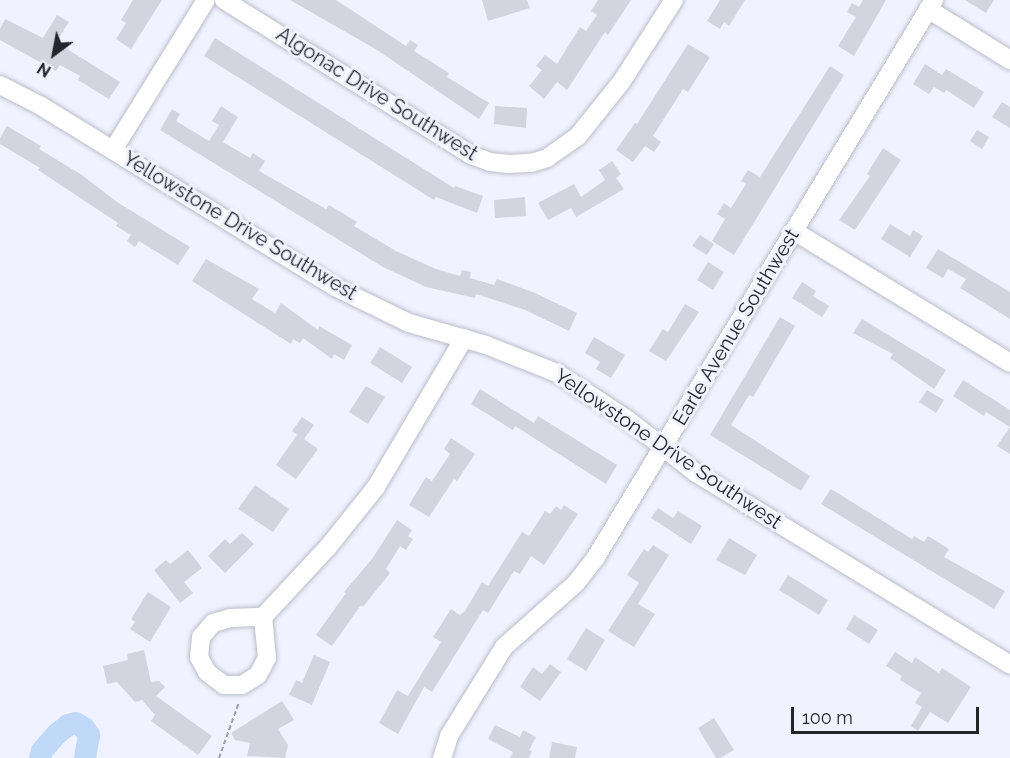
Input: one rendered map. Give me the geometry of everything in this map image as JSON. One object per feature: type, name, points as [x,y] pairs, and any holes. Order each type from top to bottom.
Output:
[{"type":"street","points":[[113,150],[206,0]]},
{"type":"street","name":"Algonac Drive Southwest","points":[[224,0],[461,148],[481,159],[509,164],[547,158],[578,136],[628,72],[674,0]]},
{"type":"street","points":[[931,5],[1010,60]]},
{"type":"street","name":"Earle Avenue Southwest","points":[[442,758],[449,736],[504,647],[576,584],[596,557],[665,447],[931,5]]},
{"type":"street","name":"Yellowstone Drive Southwest","points":[[0,85],[113,150],[335,287],[409,323],[464,338],[557,373],[665,447],[696,473],[1010,665]]},
{"type":"street","points":[[794,231],[1010,363]]},
{"type":"street","points":[[262,616],[328,547],[376,487],[464,338]]},
{"type":"path","points":[[219,758],[238,702]]},
{"type":"building","points":[[133,0],[162,0],[131,49],[116,39],[126,23],[121,20]]},
{"type":"building","points":[[290,0],[336,0],[406,46],[410,40],[418,45],[414,51],[449,73],[447,77],[489,103],[479,119],[377,50]]},
{"type":"building","points":[[482,0],[527,0],[530,8],[488,21]]},
{"type":"building","points":[[598,0],[631,0],[608,35],[605,32],[567,90],[557,82],[544,99],[529,86],[542,70],[536,66],[545,55],[557,64],[580,27],[586,31],[597,15],[591,11]]},
{"type":"building","points":[[720,0],[745,0],[729,26],[724,22],[720,29],[707,21]]},
{"type":"building","points":[[863,0],[886,0],[854,56],[838,46],[856,17],[847,12],[852,3],[859,7]]},
{"type":"building","points":[[965,0],[994,0],[986,13]]},
{"type":"building","points":[[57,15],[69,22],[56,42],[120,82],[109,99],[78,80],[80,76],[60,65],[56,71],[0,40],[0,29],[5,19],[43,38]]},
{"type":"building","points":[[215,38],[454,188],[455,186],[483,196],[477,213],[436,197],[434,200],[204,56]]},
{"type":"building","points":[[688,44],[710,57],[688,92],[683,89],[653,136],[661,142],[654,152],[645,146],[633,162],[616,150],[635,123],[637,124]]},
{"type":"building","points":[[925,64],[942,75],[946,69],[984,92],[974,108],[946,90],[944,93],[934,87],[929,94],[913,84]]},
{"type":"building","points":[[830,66],[844,75],[734,255],[712,241],[725,219],[717,214],[724,203],[731,208],[746,184],[741,181],[748,170],[760,177]]},
{"type":"building","points":[[1002,102],[1010,107],[1010,128],[992,117]]},
{"type":"building","points":[[221,106],[238,117],[223,142],[250,158],[253,153],[265,161],[259,171],[326,209],[329,205],[357,222],[354,226],[396,251],[436,269],[460,276],[462,270],[471,272],[470,278],[494,285],[497,279],[535,293],[577,313],[569,331],[525,310],[476,294],[475,298],[426,287],[383,267],[160,130],[172,109],[180,114],[176,121],[209,141],[219,125],[212,121]]},
{"type":"building","points":[[495,106],[527,108],[526,128],[494,124]]},
{"type":"building","points":[[7,126],[41,146],[39,149],[82,175],[117,202],[190,247],[178,265],[139,241],[135,247],[127,241],[131,235],[116,226],[118,223],[38,170],[40,168],[0,144],[0,138]]},
{"type":"building","points":[[977,130],[989,137],[982,149],[970,141]]},
{"type":"building","points":[[883,148],[901,160],[855,230],[839,220],[870,176],[867,174]]},
{"type":"building","points":[[612,161],[621,174],[616,178],[624,189],[576,217],[571,208],[548,220],[538,203],[574,184],[581,197],[605,180],[599,170]]},
{"type":"building","points":[[525,197],[526,216],[495,218],[494,200]]},
{"type":"building","points":[[890,224],[910,236],[913,230],[923,236],[910,257],[881,239]]},
{"type":"building","points":[[700,235],[714,244],[707,255],[692,246]]},
{"type":"building","points":[[938,249],[1010,292],[1010,319],[960,288],[966,279],[948,269],[943,278],[926,268]]},
{"type":"building","points":[[206,259],[259,289],[252,299],[275,313],[281,303],[318,330],[319,326],[352,345],[344,360],[334,354],[332,359],[303,338],[300,343],[293,339],[291,344],[192,281]]},
{"type":"building","points":[[708,262],[724,272],[713,290],[697,280]]},
{"type":"building","points":[[802,282],[816,291],[813,296],[829,306],[822,317],[792,298]]},
{"type":"building","points":[[685,304],[699,312],[666,361],[649,351],[663,329],[668,332]]},
{"type":"building","points":[[780,317],[795,326],[753,397],[749,395],[731,425],[810,476],[801,491],[710,435]]},
{"type":"building","points":[[862,319],[946,370],[934,389],[890,358],[893,354],[853,333]]},
{"type":"building","points":[[594,337],[625,355],[611,378],[596,369],[600,362],[585,353]]},
{"type":"building","points":[[380,347],[412,367],[402,383],[370,363]]},
{"type":"building","points":[[963,380],[1010,410],[1010,427],[986,412],[984,416],[953,396]]},
{"type":"building","points":[[366,386],[385,397],[368,424],[349,412]]},
{"type":"building","points":[[480,389],[534,423],[538,416],[617,465],[606,484],[515,426],[513,430],[471,404]]},
{"type":"building","points":[[927,390],[944,400],[936,413],[919,402]]},
{"type":"building","points":[[302,417],[314,425],[304,439],[318,449],[296,479],[276,465],[297,435],[292,431]]},
{"type":"building","points":[[1010,427],[1010,454],[997,446]]},
{"type":"building","points":[[451,438],[475,454],[457,481],[454,479],[429,517],[409,505],[426,477],[432,481],[450,454],[444,449]]},
{"type":"building","points":[[255,485],[289,509],[273,532],[238,509]]},
{"type":"building","points":[[831,489],[912,539],[914,536],[924,542],[928,536],[949,549],[944,557],[1005,591],[994,609],[821,504]]},
{"type":"building","points":[[564,505],[578,514],[544,565],[531,556],[520,574],[514,571],[488,613],[483,610],[432,692],[424,687],[398,734],[379,723],[397,690],[408,696],[441,642],[433,637],[451,609],[460,615],[465,611],[482,582],[488,586],[522,532],[529,536],[545,511],[550,514],[556,506],[561,510]]},
{"type":"building","points":[[658,508],[673,518],[678,511],[702,526],[691,544],[651,518]]},
{"type":"building","points":[[397,520],[412,530],[408,536],[413,539],[406,550],[400,546],[386,569],[390,573],[363,607],[361,605],[332,646],[316,635],[346,593],[344,592],[372,559]]},
{"type":"building","points":[[242,533],[254,544],[225,573],[208,556],[225,539],[230,544]]},
{"type":"building","points":[[729,538],[757,555],[745,575],[716,560]]},
{"type":"building","points":[[653,545],[669,555],[638,604],[655,614],[634,647],[608,631],[639,583],[627,575],[644,549],[648,552]]},
{"type":"building","points":[[188,550],[202,568],[184,582],[193,593],[180,603],[154,570],[166,560],[170,564]]},
{"type":"building","points":[[788,575],[828,600],[819,615],[779,590]]},
{"type":"building","points":[[148,592],[171,607],[150,642],[130,629],[135,622],[131,619]]},
{"type":"building","points":[[854,615],[878,630],[869,644],[846,629]]},
{"type":"building","points":[[586,628],[605,640],[586,671],[567,659]]},
{"type":"building","points":[[144,650],[151,682],[159,681],[165,687],[156,696],[212,736],[198,755],[151,721],[155,715],[142,700],[135,702],[117,682],[107,684],[103,666],[128,660],[127,654]]},
{"type":"building","points":[[895,652],[912,663],[915,657],[939,673],[942,668],[971,687],[948,723],[930,712],[918,731],[911,726],[922,707],[915,703],[921,693],[900,680],[902,676],[886,666]]},
{"type":"building","points":[[314,655],[330,662],[312,705],[289,695],[296,680],[302,683]]},
{"type":"building","points":[[550,664],[561,672],[540,701],[520,687],[533,667],[542,674]]},
{"type":"building","points":[[282,701],[294,720],[278,729],[288,745],[285,758],[247,756],[250,743],[235,740],[231,733]]},
{"type":"building","points":[[714,718],[734,750],[720,758],[716,758],[698,728]]},
{"type":"building","points":[[495,725],[520,737],[523,730],[536,737],[529,750],[532,751],[529,758],[510,758],[513,752],[488,739]]},
{"type":"building","points":[[552,742],[577,747],[575,758],[549,758]]},
{"type":"waterway","points":[[40,758],[42,751],[57,734],[68,725],[76,723],[89,735],[85,758]]}]
